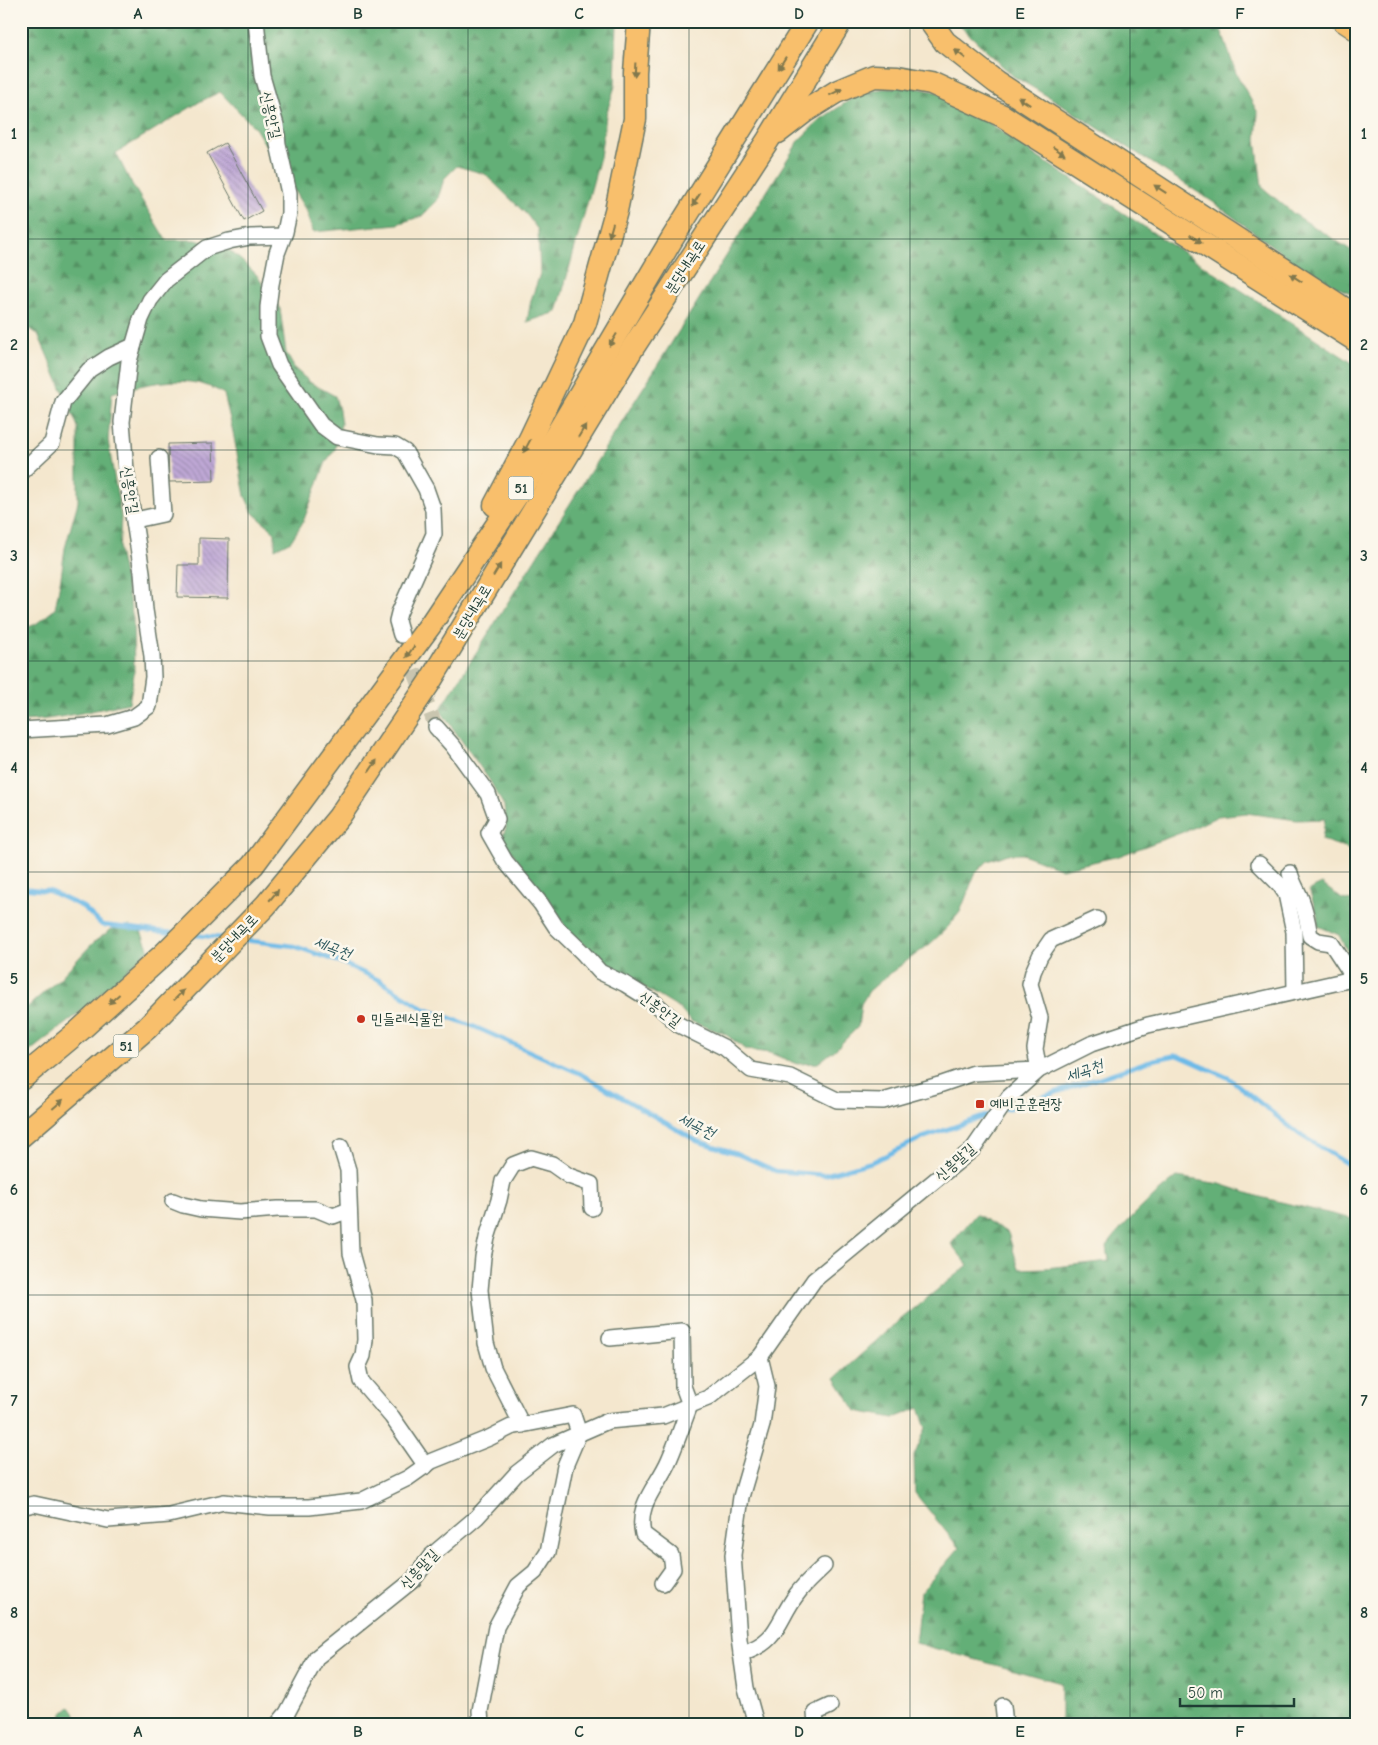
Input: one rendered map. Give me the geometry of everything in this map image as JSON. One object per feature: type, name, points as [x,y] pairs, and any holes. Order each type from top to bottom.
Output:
[{"type":"highway","points":[[431,624],[530,439],[584,323],[616,211],[635,119],[635,72],[639,21]]},
{"type":"highway","name":"분당내곡로","points":[[21,1079],[80,1030],[192,926],[253,865],[431,624],[549,447],[672,239],[808,21]]},
{"type":"highway","name":"분당내곡로","points":[[21,1136],[147,1028],[266,905],[339,817],[429,683],[632,349],[768,140],[841,21]]},
{"type":"highway","points":[[930,21],[945,42],[996,82],[1332,313],[1357,341]]},
{"type":"highway","points":[[768,140],[804,112],[836,92],[874,76],[898,77],[931,83],[1003,116],[1332,313],[1357,317]]},
{"type":"main road","points":[[1342,21],[1357,31]]},
{"type":"street","name":"신흥안길","points":[[256,21],[262,76],[276,126],[289,193],[289,213],[277,253],[268,322],[268,336],[279,365],[321,425],[337,437],[378,445],[395,446],[404,452],[426,489],[433,509],[434,534],[399,613],[397,621],[401,635]]},
{"type":"street","name":"신흥안길","points":[[21,730],[108,725],[134,718],[149,706],[153,677],[152,656],[135,520],[126,470],[122,422],[129,360],[141,319],[150,300],[166,280],[187,263],[207,248],[230,241],[250,237],[283,236]]},
{"type":"street","points":[[21,472],[52,443],[64,402],[89,370],[109,357],[133,346]]},
{"type":"street","points":[[135,520],[162,514],[159,458]]},
{"type":"street","name":"신흥안길","points":[[436,727],[453,746],[488,794],[497,819],[488,832],[506,861],[541,904],[556,928],[600,972],[625,984],[654,1002],[679,1025],[725,1048],[751,1070],[790,1077],[837,1100],[883,1101],[974,1073],[1040,1070]]},
{"type":"street","points":[[1258,864],[1280,885],[1286,894],[1294,932],[1295,992]]},
{"type":"street","points":[[1290,872],[1293,885],[1305,910],[1310,936],[1318,941],[1331,943],[1356,978]]},
{"type":"street","points":[[1040,1070],[1035,1049],[1040,1018],[1030,984],[1033,972],[1040,956],[1051,940],[1097,919]]},
{"type":"street","name":"신흥말길","points":[[278,1724],[287,1713],[318,1658],[413,1580],[431,1556],[477,1516],[517,1473],[553,1446],[608,1421],[663,1416],[708,1398],[760,1357],[814,1280],[973,1150],[1009,1097],[1040,1070],[1091,1044],[1148,1025],[1356,978]]},
{"type":"street","points":[[341,1147],[348,1170],[351,1253],[364,1300],[366,1324],[363,1356],[358,1367],[360,1381],[392,1417],[426,1466]]},
{"type":"street","points":[[522,1425],[493,1368],[486,1342],[481,1298],[483,1257],[503,1182],[513,1165],[531,1158],[552,1164],[569,1176],[591,1184],[592,1208]]},
{"type":"street","points":[[173,1201],[183,1206],[201,1209],[240,1212],[316,1209],[333,1216],[349,1210]]},
{"type":"street","points":[[610,1338],[682,1332],[683,1386],[690,1405],[668,1462],[645,1504],[640,1522],[643,1534],[671,1555],[673,1569],[663,1583]]},
{"type":"street","points":[[756,1724],[746,1688],[741,1654],[733,1555],[741,1497],[762,1425],[767,1386],[760,1357]]},
{"type":"street","points":[[21,1508],[34,1504],[108,1520],[169,1515],[224,1502],[270,1507],[309,1508],[361,1501],[408,1478],[432,1461],[511,1427],[573,1414],[579,1433],[565,1466],[548,1552],[535,1572],[518,1586],[496,1627],[480,1711],[481,1724]]},
{"type":"street","points":[[741,1654],[756,1649],[777,1630],[797,1594],[824,1566]]},
{"type":"street","points":[[816,1724],[816,1713],[830,1706]]},
{"type":"street","points":[[1003,1706],[1005,1724]]},
{"type":"green space","points":[[21,21],[617,21],[615,86],[606,115],[600,157],[557,312],[527,322],[531,300],[540,274],[538,230],[527,215],[485,174],[457,166],[444,179],[437,201],[422,216],[397,224],[313,232],[307,212],[255,128],[220,92],[201,101],[116,153],[129,179],[166,240],[196,240],[230,251],[256,274],[280,309],[286,353],[295,369],[311,383],[335,396],[341,424],[335,449],[326,462],[303,522],[291,541],[275,549],[275,532],[253,513],[245,496],[224,394],[211,387],[183,381],[155,383],[112,393],[108,441],[121,517],[119,551],[133,618],[134,674],[129,703],[62,717],[21,721],[21,630],[36,624],[55,609],[65,548],[78,502],[78,427],[38,334],[21,324]]},
{"type":"green space","points":[[955,21],[1218,21],[1236,73],[1258,113],[1256,139],[1262,187],[1294,214],[1357,254],[1357,297],[1303,269],[1213,202],[1056,101],[1013,76]]},
{"type":"green space","points":[[907,86],[937,92],[978,115],[1039,158],[1357,366],[1357,854],[1322,840],[1325,819],[1297,820],[1246,813],[1218,816],[1191,829],[1119,856],[1062,869],[1022,854],[1007,854],[988,861],[975,874],[960,912],[947,928],[930,944],[869,991],[861,1004],[858,1027],[836,1049],[818,1063],[797,1064],[770,1053],[747,1050],[725,1034],[690,1021],[680,1009],[606,964],[569,932],[502,837],[506,828],[504,806],[490,781],[440,710],[800,139],[821,119],[859,94]]},
{"type":"green space","points":[[1322,884],[1342,899],[1357,902],[1357,951],[1347,951],[1339,935],[1318,926],[1317,914],[1309,890]]},
{"type":"green space","points":[[129,926],[140,929],[149,950],[78,1014],[21,1058],[21,1013],[60,978],[94,942],[112,929]]},
{"type":"green space","points":[[1177,1177],[1220,1184],[1260,1197],[1357,1220],[1357,1724],[1061,1724],[1061,1683],[915,1643],[921,1592],[959,1548],[915,1493],[914,1456],[926,1428],[919,1408],[894,1418],[856,1411],[835,1378],[895,1324],[968,1265],[951,1244],[976,1214],[1008,1233],[1019,1269],[1109,1261],[1107,1246],[1115,1236],[1140,1209]]},
{"type":"green space","points":[[70,1707],[82,1724],[57,1724],[63,1713]]},
{"type":"building","points":[[225,143],[262,211],[244,221],[207,153]]},
{"type":"building","points":[[213,443],[214,481],[169,482],[168,444]]},
{"type":"building","points":[[199,538],[229,539],[228,598],[177,597],[178,565],[199,565]]},
{"type":"waterway","name":"세곡천","points":[[21,888],[49,891],[83,907],[102,925],[173,933]]},
{"type":"waterway","name":"세곡천","points":[[193,935],[223,938]]},
{"type":"waterway","name":"세곡천","points":[[243,940],[294,946],[340,962],[379,980],[423,1008],[475,1027],[581,1074],[697,1141],[736,1153],[776,1171],[824,1175],[872,1162],[922,1138],[992,1114]]},
{"type":"waterway","name":"세곡천","points":[[1006,1109],[1153,1060],[1177,1055],[1229,1078],[1299,1134],[1357,1170]]},
{"type":"tunnel","points":[[406,649],[436,727]]},
{"type":"place","name":"민들레식물원","points":[[361,1019]]},
{"type":"place","name":"예비군훈련장","points":[[980,1104]]}]
